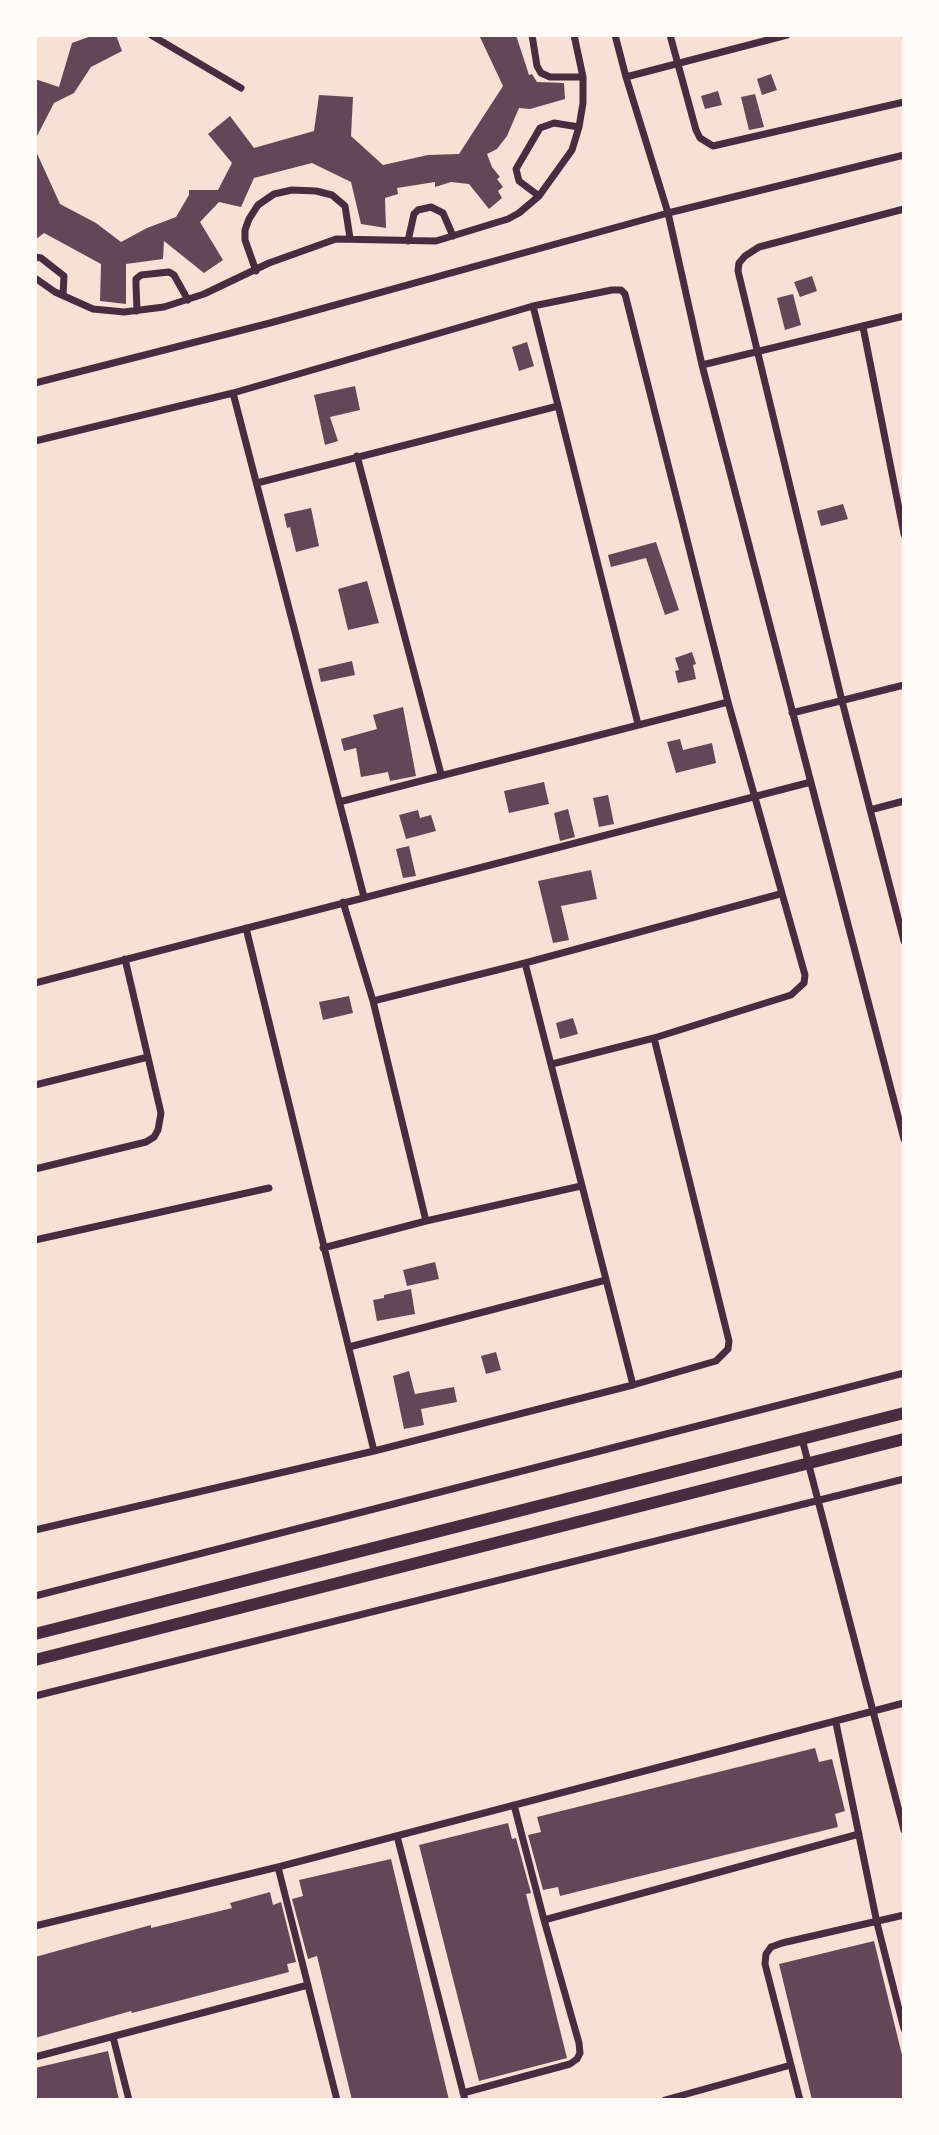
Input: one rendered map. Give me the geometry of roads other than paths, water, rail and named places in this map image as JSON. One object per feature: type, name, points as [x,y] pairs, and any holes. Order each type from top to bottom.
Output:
[{"type":"street","points":[[151,35],[241,88]]},
{"type":"street","points":[[531,35],[541,73],[550,77],[583,77]]},
{"type":"street","points":[[35,278],[93,309],[137,311],[188,300],[269,264],[336,239],[350,237],[436,241],[508,219],[539,196],[572,150],[583,103],[583,77],[574,35]]},
{"type":"street","points":[[615,35],[668,213],[702,365],[904,1139]]},
{"type":"street","points":[[670,35],[696,130],[700,138],[713,146],[904,102]]},
{"type":"street","points":[[626,76],[787,35]]},
{"type":"street","points":[[539,196],[519,181],[516,169],[540,128],[554,123],[579,127]]},
{"type":"street","points":[[35,383],[271,323],[668,213],[904,155]]},
{"type":"street","points":[[256,271],[245,240],[245,230],[258,205],[274,194],[292,190],[332,195],[345,206],[350,237]]},
{"type":"street","points":[[408,241],[414,214],[418,210],[432,207],[443,213],[453,236]]},
{"type":"street","points":[[904,209],[759,247],[745,256],[739,263],[738,271],[842,701],[904,941]]},
{"type":"street","points":[[35,257],[41,258],[64,276],[63,295]]},
{"type":"street","points":[[137,311],[136,279],[141,275],[169,272],[174,275],[188,300]]},
{"type":"street","points":[[35,441],[233,393],[533,306],[612,290],[621,290],[625,294],[727,702],[780,894],[803,965],[804,983],[791,995],[654,1038],[552,1065]]},
{"type":"street","points":[[533,306],[638,724]]},
{"type":"street","points":[[702,365],[904,316]]},
{"type":"street","points":[[863,327],[904,534]]},
{"type":"street","points":[[233,393],[364,897]]},
{"type":"street","points":[[257,482],[558,406]]},
{"type":"street","points":[[357,456],[440,774]]},
{"type":"street","points":[[792,713],[904,685]]},
{"type":"street","points":[[339,802],[727,702]]},
{"type":"street","points":[[35,983],[811,782]]},
{"type":"street","points":[[870,810],[904,801]]},
{"type":"street","points":[[373,1000],[525,963],[780,894]]},
{"type":"street","points":[[343,902],[373,1000],[426,1221]]},
{"type":"street","points":[[246,928],[374,1451]]},
{"type":"street","points":[[35,1169],[146,1142],[154,1137],[161,1122],[125,960]]},
{"type":"street","points":[[525,963],[632,1385]]},
{"type":"street","points":[[35,1530],[374,1451],[716,1361],[728,1349],[729,1341],[654,1038]]},
{"type":"street","points":[[35,1085],[148,1057]]},
{"type":"street","points":[[323,1248],[426,1221],[581,1186]]},
{"type":"street","points":[[35,1240],[269,1188]]},
{"type":"street","points":[[349,1347],[606,1280]]},
{"type":"street","points":[[35,1595],[904,1373]]},
{"type":"street","points":[[35,1634],[904,1413]]},
{"type":"street","points":[[802,1439],[904,1830]]},
{"type":"street","points":[[35,1660],[904,1439]]},
{"type":"street","points":[[35,1696],[904,1479]]},
{"type":"street","points":[[35,1926],[278,1867],[836,1723],[904,1703]]},
{"type":"street","points":[[836,1723],[877,1923],[904,2029]]},
{"type":"street","points":[[397,1836],[464,2096],[570,2064],[580,2053],[514,1805]]},
{"type":"street","points":[[544,1920],[859,1834]]},
{"type":"street","points":[[278,1867],[337,2100]]},
{"type":"street","points":[[800,2100],[765,1964],[766,1954],[771,1947],[782,1943],[904,1915]]},
{"type":"street","points":[[35,2057],[308,1985]]},
{"type":"street","points":[[113,2037],[129,2100]]},
{"type":"street","points":[[665,2100],[791,2065]]}]
